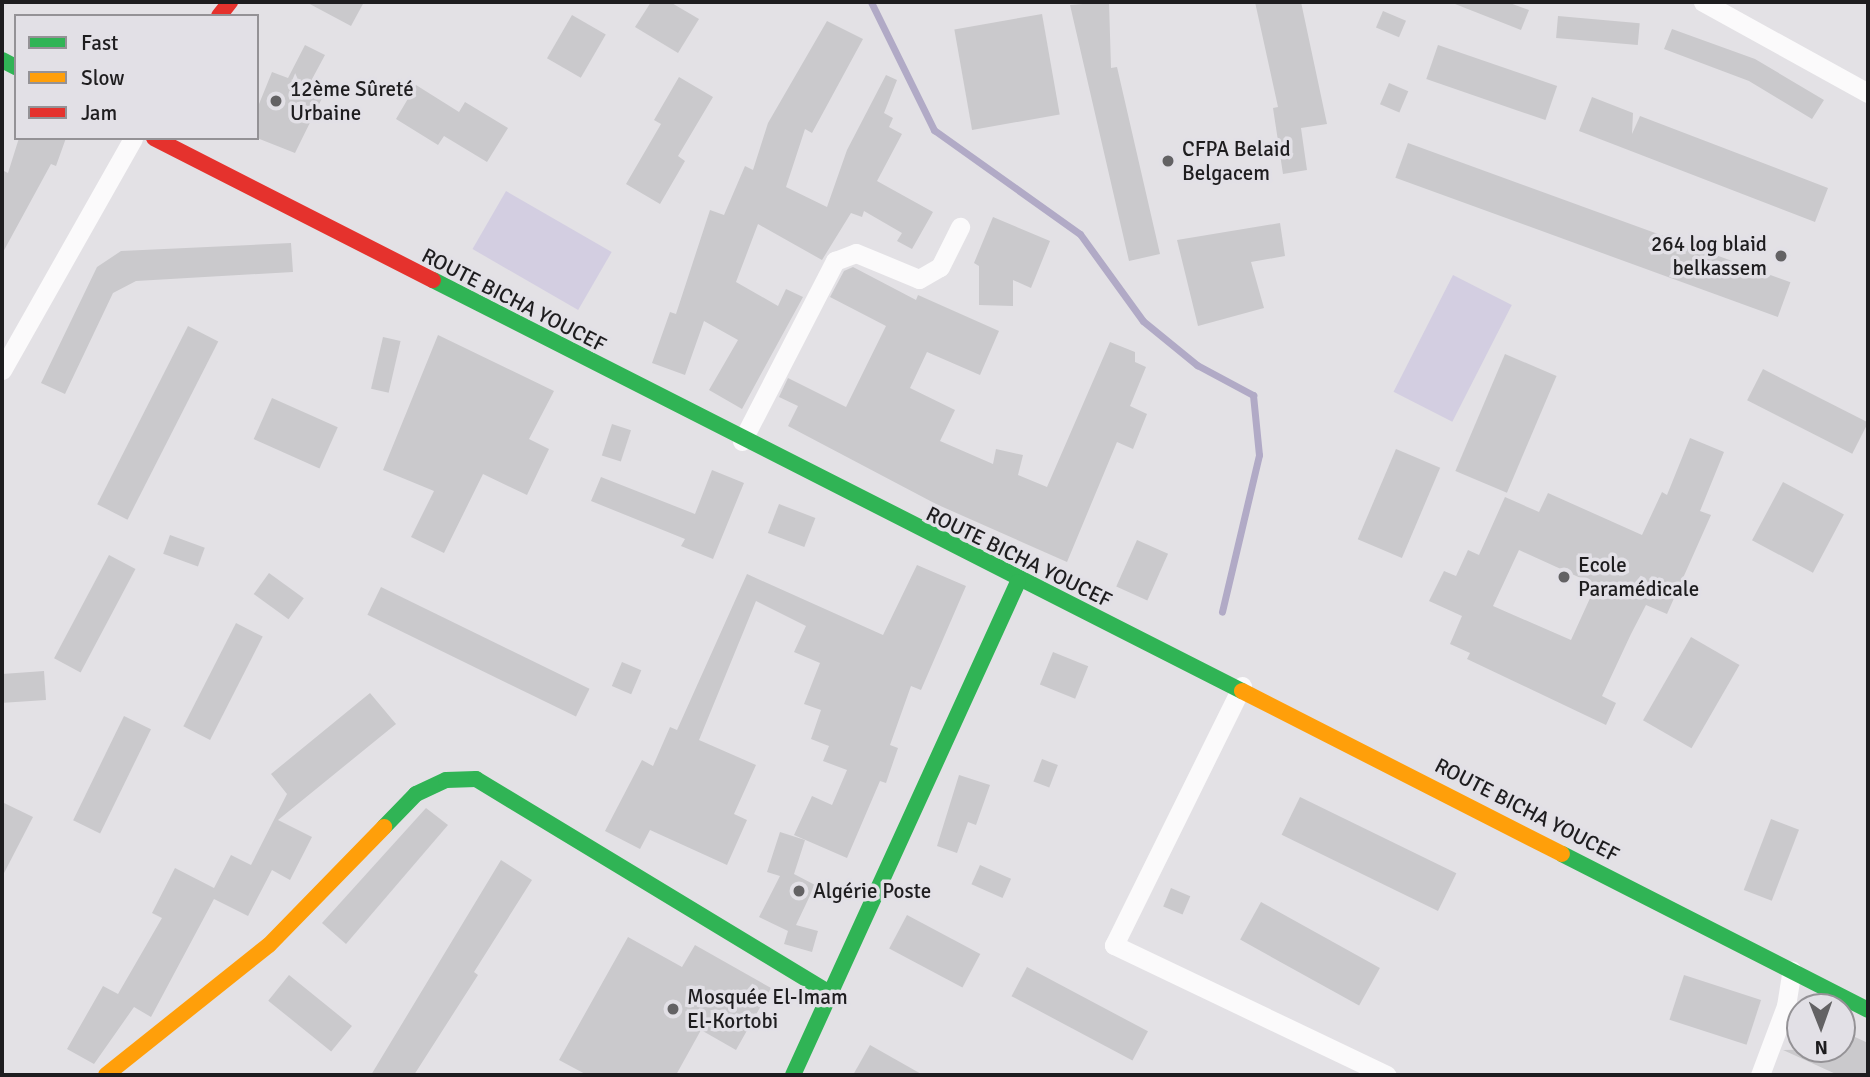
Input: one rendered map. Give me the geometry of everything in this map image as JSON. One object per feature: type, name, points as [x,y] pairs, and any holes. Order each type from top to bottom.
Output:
[{"type":"main road","name":"ROUTE BICHA YOUCEF","points":[[158,140],[1018,582],[1242,686],[1868,1010]]},
{"type":"main road","points":[[793,1075],[1018,582]]},
{"type":"main road","points":[[106,1075],[268,945],[416,794],[446,780],[476,779],[830,993]]},
{"type":"street","points":[[1703,2],[1868,93]]},
{"type":"street","points":[[2,370],[132,140]]},
{"type":"street","points":[[742,441],[835,261],[856,253],[919,279],[940,267],[960,227]]},
{"type":"street","points":[[1242,686],[1114,945],[1387,1075]]},
{"type":"street","points":[[1760,1075],[1786,1006],[1791,970]]},
{"type":"shaded area","points":[[506,191],[612,252],[578,310],[473,249]]},
{"type":"shaded area","points":[[1453,275],[1512,305],[1452,422],[1394,392]]},
{"type":"building","points":[[306,2],[364,2],[351,26]]},
{"type":"building","points":[[651,2],[670,2],[699,19],[678,53],[635,27]]},
{"type":"building","points":[[1109,2],[1111,68],[1117,67],[1160,254],[1129,261],[1070,5]]},
{"type":"building","points":[[1255,2],[1301,2],[1327,124],[1301,128],[1307,170],[1283,174],[1273,108],[1278,107]]},
{"type":"building","points":[[1450,2],[1507,2],[1529,10],[1521,30]]},
{"type":"building","points":[[1383,11],[1406,21],[1399,37],[1376,28]]},
{"type":"building","points":[[1042,14],[1060,114],[972,130],[954,29]]},
{"type":"building","points":[[572,15],[606,34],[581,78],[547,58]]},
{"type":"building","points":[[1558,16],[1640,23],[1638,45],[1556,38]]},
{"type":"building","points":[[827,21],[863,39],[812,133],[805,129],[786,187],[827,207],[847,150],[886,75],[897,80],[884,113],[893,118],[889,127],[902,134],[877,181],[933,212],[912,249],[897,241],[902,233],[864,211],[862,217],[851,213],[822,260],[758,224],[736,282],[778,306],[786,289],[803,297],[742,409],[709,390],[738,340],[704,321],[685,375],[652,363],[670,312],[676,314],[710,210],[724,215],[745,166],[753,170],[768,123]]},
{"type":"building","points":[[1672,29],[1755,59],[1824,100],[1812,119],[1749,81],[1664,49]]},
{"type":"building","points":[[305,45],[325,55],[311,81],[327,88],[295,153],[259,139],[259,104],[272,72],[288,78]]},
{"type":"building","points":[[1438,45],[1557,86],[1545,120],[1426,79]]},
{"type":"building","points":[[679,77],[713,97],[678,156],[685,161],[660,204],[626,184],[661,124],[654,120]]},
{"type":"building","points":[[1389,83],[1408,91],[1399,112],[1380,104]]},
{"type":"building","points":[[416,85],[459,112],[465,102],[508,128],[487,162],[444,136],[438,145],[396,119]]},
{"type":"building","points":[[1592,97],[1633,113],[1632,134],[1640,116],[1828,188],[1815,222],[1579,131]]},
{"type":"building","points":[[18,140],[65,140],[56,166],[51,164],[2,254],[2,170],[8,173]]},
{"type":"building","points":[[1408,143],[1790,282],[1778,317],[1395,178]]},
{"type":"building","points":[[993,217],[1050,241],[1031,288],[1013,280],[1013,306],[979,305],[979,266],[974,263]]},
{"type":"building","points":[[1280,223],[1285,256],[1251,262],[1264,308],[1198,326],[1177,240]]},
{"type":"building","points":[[291,243],[293,272],[136,281],[113,293],[65,394],[41,383],[97,267],[121,251]]},
{"type":"building","points":[[853,267],[916,300],[918,295],[999,331],[980,375],[927,352],[910,388],[955,410],[940,441],[993,464],[996,449],[1023,455],[1018,475],[1047,487],[1110,342],[1135,352],[1135,362],[1146,367],[1130,406],[1147,414],[1133,449],[1117,442],[1067,562],[936,504],[788,426],[798,406],[779,397],[788,378],[846,407],[886,326],[830,297],[844,271]]},
{"type":"building","points":[[188,326],[218,341],[127,520],[97,504]]},
{"type":"building","points":[[438,335],[554,391],[529,439],[549,449],[527,495],[483,474],[444,553],[411,537],[434,491],[383,470]]},
{"type":"building","points":[[383,337],[401,341],[389,393],[371,389]]},
{"type":"building","points":[[1505,354],[1557,376],[1507,493],[1455,471]]},
{"type":"building","points":[[1763,369],[1868,423],[1852,454],[1747,400]]},
{"type":"building","points":[[272,398],[338,427],[319,468],[254,439]]},
{"type":"building","points":[[612,424],[631,430],[621,462],[602,455]]},
{"type":"building","points":[[1690,438],[1724,452],[1700,511],[1711,515],[1667,614],[1646,605],[1602,696],[1616,703],[1606,725],[1467,659],[1470,653],[1450,644],[1462,616],[1429,601],[1444,571],[1456,576],[1468,550],[1479,555],[1505,497],[1539,512],[1548,493],[1642,535],[1662,492],[1667,495]],"holes":[[[1519,550],[1596,585],[1571,640],[1493,606]]]},
{"type":"building","points":[[1396,449],[1440,468],[1402,558],[1358,539]]},
{"type":"building","points":[[712,470],[744,483],[713,559],[681,546],[685,539],[591,501],[601,477],[695,514]]},
{"type":"building","points":[[1783,482],[1844,514],[1813,573],[1752,540]]},
{"type":"building","points":[[779,504],[815,518],[804,547],[768,533]]},
{"type":"building","points":[[170,535],[205,548],[198,566],[163,554]]},
{"type":"building","points":[[1137,540],[1168,554],[1147,600],[1116,587]]},
{"type":"building","points":[[109,555],[135,569],[81,672],[54,658]]},
{"type":"building","points":[[917,565],[966,586],[921,690],[911,686],[890,745],[898,748],[886,783],[880,781],[847,858],[794,835],[812,796],[832,805],[847,770],[823,761],[829,746],[811,739],[821,710],[804,704],[820,663],[794,652],[806,626],[756,601],[699,740],[756,765],[734,814],[747,820],[727,865],[650,830],[640,849],[605,831],[642,760],[653,766],[670,727],[677,730],[747,574],[883,635]]},
{"type":"building","points":[[269,573],[304,598],[289,619],[254,594]]},
{"type":"building","points":[[381,587],[590,689],[576,717],[367,615]]},
{"type":"building","points":[[236,623],[263,637],[210,740],[183,726]]},
{"type":"building","points":[[1691,637],[1739,665],[1691,748],[1643,720]]},
{"type":"building","points":[[1053,652],[1088,666],[1075,699],[1040,684]]},
{"type":"building","points":[[622,662],[641,670],[631,694],[612,686]]},
{"type":"building","points":[[44,671],[46,700],[4,703],[2,674]]},
{"type":"building","points":[[370,693],[396,724],[278,820],[312,837],[290,880],[272,870],[248,916],[214,899],[151,1017],[134,1007],[94,1064],[67,1049],[103,986],[118,994],[162,918],[152,913],[175,868],[214,888],[231,855],[251,865],[287,794],[271,774]]},
{"type":"building","points":[[124,716],[151,729],[100,833],[73,820]]},
{"type":"building","points":[[1042,759],[1058,765],[1049,787],[1033,781]]},
{"type":"building","points":[[959,775],[990,785],[976,825],[968,822],[957,853],[937,846]]},
{"type":"building","points":[[1300,797],[1456,873],[1438,911],[1282,835]]},
{"type":"building","points":[[2,802],[33,817],[2,877]]},
{"type":"building","points":[[426,808],[448,825],[346,944],[322,923]]},
{"type":"building","points":[[1771,819],[1799,830],[1772,901],[1744,890]]},
{"type":"building","points":[[780,832],[805,840],[794,874],[815,885],[796,925],[818,931],[812,952],[784,944],[788,931],[759,917],[780,876],[767,872]]},
{"type":"building","points":[[501,860],[532,880],[474,972],[478,975],[414,1075],[371,1075]]},
{"type":"building","points":[[980,865],[1011,879],[1003,898],[971,884]]},
{"type":"building","points":[[1171,888],[1190,896],[1183,915],[1163,906]]},
{"type":"building","points":[[1261,902],[1380,968],[1359,1006],[1240,940]]},
{"type":"building","points":[[907,915],[980,954],[962,988],[889,949]]},
{"type":"building","name":"Mosquée El-Imam El-Kortobi","points":[[628,937],[682,967],[695,945],[771,988],[736,1050],[701,1030],[676,1075],[587,1075],[559,1060]]},
{"type":"building","points":[[1027,967],[1148,1031],[1132,1060],[1012,996]]},
{"type":"building","points":[[289,975],[352,1026],[331,1052],[268,1001]]},
{"type":"building","points":[[1684,975],[1761,1000],[1747,1045],[1669,1020]]},
{"type":"building","points":[[1856,1037],[1868,1043],[1868,1075],[1838,1075],[1812,1063],[1856,1063]]},
{"type":"building","points":[[870,1045],[923,1075],[853,1075]]},
{"type":"waterway","points":[[871,2],[934,130],[1080,234],[1143,321],[1197,365],[1253,395],[1259,455],[1222,612]]},
{"type":"traffic: fast","points":[[2,60],[14,66]]},
{"type":"traffic: fast","points":[[433,280],[1242,691]]},
{"type":"traffic: fast","points":[[793,1075],[1018,582]]},
{"type":"traffic: fast","points":[[384,827],[416,794],[446,780],[476,779],[830,993]]},
{"type":"traffic: fast","points":[[1562,854],[1868,1010]]},
{"type":"traffic: slow","points":[[1242,691],[1562,854]]},
{"type":"traffic: slow","points":[[106,1075],[269,945],[384,827]]},
{"type":"traffic: jam","points":[[221,14],[230,2]]},
{"type":"traffic: jam","points":[[158,140],[433,280]]},
{"type":"place","name":"12ème Sûreté Urbaine","points":[[276,101]]},
{"type":"place","name":"CFPA Belaid Belgacem","points":[[1168,161]]},
{"type":"place","name":"264 log blaid belkassem","points":[[1781,256]]},
{"type":"place","name":"Ecole Paramédicale","points":[[1564,577]]},
{"type":"place","name":"Algérie Poste","points":[[799,891]]},
{"type":"place","name":"Mosquée El-Imam El-Kortobi","points":[[673,1009]]}]
